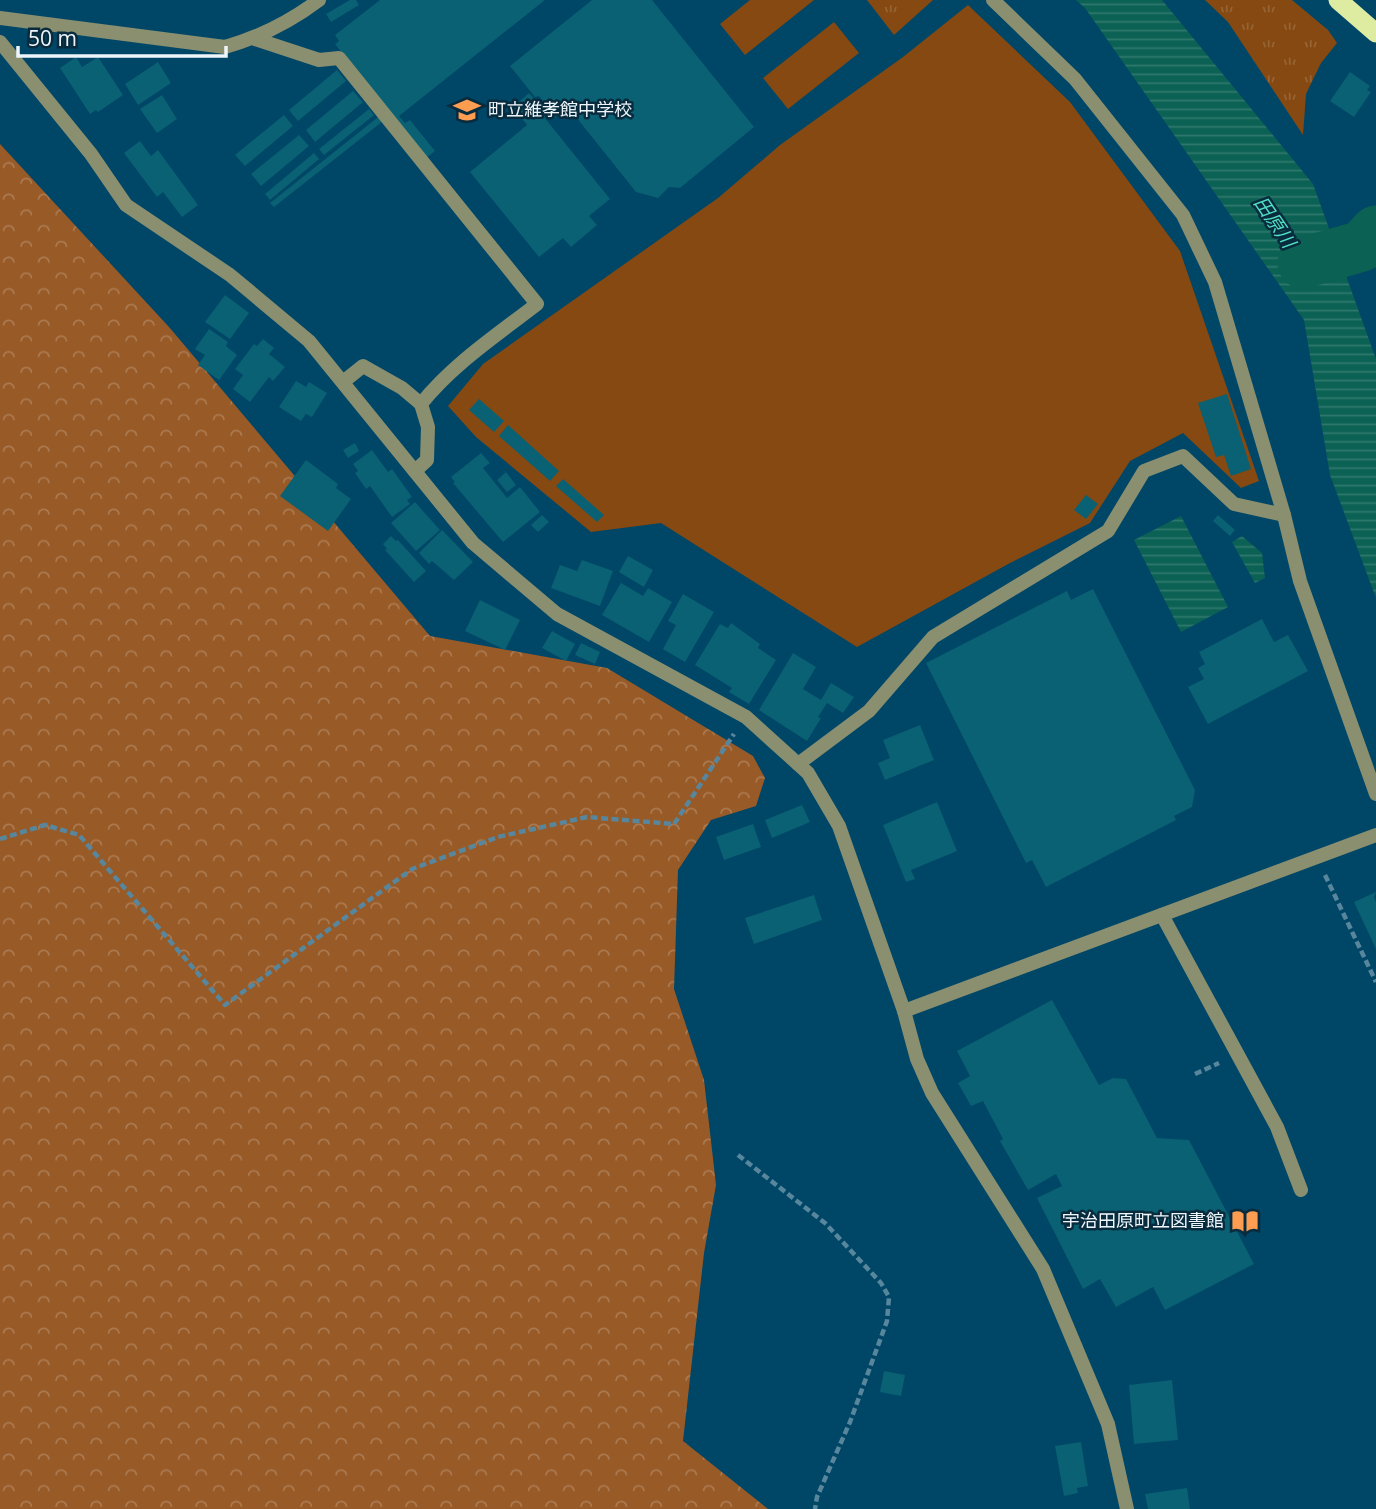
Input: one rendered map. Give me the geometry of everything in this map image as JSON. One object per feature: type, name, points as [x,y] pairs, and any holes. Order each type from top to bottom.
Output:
[{"type":"highway","points":[[1338,0],[1376,33]]},
{"type":"street","points":[[0,18],[225,47],[255,38],[297,17],[319,0]]},
{"type":"street","points":[[993,0],[1075,79],[1183,215],[1215,282],[1284,514],[1300,581],[1376,794]]},
{"type":"street","points":[[255,38],[319,60],[340,58],[537,304],[466,359],[434,388],[421,404]]},
{"type":"street","points":[[0,42],[91,153],[126,205],[230,275],[309,341],[473,543],[557,614],[746,717],[808,773],[839,826],[904,1011],[917,1059],[932,1093],[1043,1269],[1108,1424],[1127,1509]]},
{"type":"street","points":[[343,382],[363,366],[402,388],[421,404],[428,426],[427,460],[415,471]]},
{"type":"street","points":[[798,764],[869,711],[933,637],[1108,531],[1144,471],[1183,456],[1234,504],[1284,514]]},
{"type":"street","points":[[904,1011],[1376,835]]},
{"type":"street","points":[[1162,915],[1278,1128],[1301,1190]]},
{"type":"path","points":[[0,839],[45,825],[79,835],[226,1005],[412,869],[498,837],[587,817],[674,824],[746,717]]},
{"type":"path","points":[[1315,857],[1376,982]]},
{"type":"path","points":[[1195,1074],[1238,1055]]},
{"type":"path","points":[[738,1155],[825,1223],[881,1283],[889,1297],[887,1321],[817,1497],[815,1509]]},
{"type":"green space","points":[[750,0],[814,0],[745,55],[720,24]]},
{"type":"green space","points":[[867,0],[933,0],[894,35]]},
{"type":"green space","points":[[1205,0],[1292,0],[1328,30],[1337,43],[1321,63],[1306,94],[1303,135],[1228,22]]},
{"type":"green space","points":[[968,5],[1070,102],[1180,251],[1259,481],[1241,488],[1183,433],[1130,461],[1090,523],[1010,563],[857,647],[661,523],[591,532],[476,437],[448,406],[483,364],[718,198],[780,145],[903,57]]},
{"type":"green space","points":[[834,22],[859,53],[788,109],[763,78]]},
{"type":"green space","points":[[0,144],[169,327],[430,636],[607,668],[753,756],[765,778],[756,806],[711,820],[678,870],[674,989],[704,1080],[716,1185],[704,1253],[683,1441],[768,1509],[0,1509]]},
{"type":"water","name":"田原川","points":[[1076,0],[1162,0],[1313,184],[1376,359],[1376,598],[1330,475],[1304,320],[1085,8]]},
{"type":"water","points":[[1181,516],[1228,607],[1181,632],[1134,540]]},
{"type":"water","points":[[1242,536],[1262,553],[1265,578],[1255,583],[1232,542]]},
{"type":"building","points":[[350,0],[356,0],[359,5],[331,22],[326,14]]},
{"type":"building","points":[[380,0],[545,0],[399,116],[405,123],[410,120],[435,151],[426,158],[392,114],[274,207],[270,203],[387,110],[335,44],[339,41],[335,35]]},
{"type":"building","points":[[592,0],[652,0],[754,127],[680,188],[669,187],[658,198],[636,192],[568,107],[555,117],[510,66]]},
{"type":"building","points":[[76,57],[82,67],[98,57],[123,95],[98,112],[96,110],[90,114],[60,68]]},
{"type":"building","points":[[158,62],[171,83],[138,105],[125,84]]},
{"type":"building","points":[[337,70],[346,81],[298,121],[289,110]]},
{"type":"building","points":[[1350,72],[1370,86],[1367,90],[1371,92],[1354,117],[1330,101]]},
{"type":"building","points":[[353,91],[363,102],[315,142],[306,130]]},
{"type":"building","points":[[529,93],[547,115],[544,117],[610,199],[589,216],[597,225],[571,247],[563,238],[539,257],[470,172],[527,125],[513,107]]},
{"type":"building","points":[[162,95],[177,119],[157,133],[140,109]]},
{"type":"building","points":[[369,109],[374,115],[324,155],[319,149]]},
{"type":"building","points":[[284,115],[293,126],[245,166],[235,155]]},
{"type":"building","points":[[299,135],[309,146],[261,186],[251,174]]},
{"type":"building","points":[[140,141],[151,156],[158,150],[198,205],[182,217],[163,192],[157,197],[124,153]]},
{"type":"building","points":[[314,153],[319,159],[270,200],[265,194]]},
{"type":"building","points":[[225,295],[249,313],[230,339],[205,322]]},
{"type":"building","points":[[209,329],[228,342],[226,346],[237,355],[219,380],[198,365],[205,355],[195,349]]},
{"type":"building","points":[[263,339],[274,348],[269,354],[285,367],[273,381],[269,377],[250,402],[233,389],[243,375],[235,369],[254,344],[257,346]]},
{"type":"building","points":[[296,381],[306,387],[309,382],[327,393],[312,417],[306,414],[301,421],[279,407]]},
{"type":"building","points":[[1227,394],[1251,469],[1231,476],[1224,455],[1216,457],[1198,403]]},
{"type":"building","points":[[479,399],[504,421],[494,432],[469,410]]},
{"type":"building","points":[[508,425],[559,471],[550,481],[499,436]]},
{"type":"building","points":[[355,443],[359,451],[348,458],[343,450]]},
{"type":"building","points":[[372,450],[388,472],[392,469],[412,497],[407,500],[410,504],[392,517],[370,486],[366,489],[355,473],[358,471],[353,464]]},
{"type":"building","points":[[481,453],[490,463],[483,468],[507,498],[520,487],[540,512],[503,542],[453,483],[455,482],[451,477]]},
{"type":"building","points":[[306,460],[338,484],[336,488],[351,499],[328,531],[280,496]]},
{"type":"building","points":[[506,472],[516,485],[507,492],[497,480]]},
{"type":"building","points":[[563,479],[604,515],[597,522],[556,486]]},
{"type":"building","points":[[1086,495],[1098,504],[1086,519],[1074,510]]},
{"type":"building","points":[[415,502],[440,530],[416,551],[391,523]]},
{"type":"building","points":[[542,515],[549,522],[538,532],[531,525]]},
{"type":"building","points":[[1218,515],[1235,530],[1230,536],[1213,521]]},
{"type":"building","points":[[442,530],[473,562],[454,580],[432,561],[429,564],[419,553]]},
{"type":"building","points":[[391,536],[398,540],[426,571],[414,582],[385,550],[387,549],[383,544]]},
{"type":"building","points":[[628,556],[653,570],[644,587],[619,572]]},
{"type":"building","points":[[582,560],[613,571],[600,606],[551,588],[560,565],[577,571]]},
{"type":"building","points":[[621,583],[643,596],[648,588],[672,602],[649,642],[602,615]]},
{"type":"building","points":[[1093,589],[1195,790],[1192,807],[1174,816],[1176,820],[1046,887],[1032,860],[1026,863],[926,663],[1067,591],[1071,600]]},
{"type":"building","points":[[683,594],[714,612],[685,662],[663,649],[676,625],[668,621]]},
{"type":"building","points":[[480,600],[520,620],[505,650],[465,631]]},
{"type":"building","points":[[1262,619],[1274,642],[1288,635],[1308,671],[1208,724],[1188,687],[1204,679],[1198,668],[1205,664],[1199,652]]},
{"type":"building","points":[[731,623],[760,644],[758,648],[776,660],[749,704],[729,692],[732,688],[695,665],[720,624],[728,628]]},
{"type":"building","points":[[552,631],[575,644],[566,661],[542,648]]},
{"type":"building","points":[[581,643],[600,652],[595,664],[575,655]]},
{"type":"building","points":[[793,653],[816,667],[803,689],[821,700],[831,683],[854,697],[843,713],[827,703],[807,741],[759,710]]},
{"type":"building","points":[[920,725],[934,760],[885,780],[878,763],[890,758],[883,740]]},
{"type":"building","points":[[937,802],[957,851],[911,870],[915,879],[906,882],[883,825]]},
{"type":"building","points":[[802,805],[810,822],[772,838],[765,820]]},
{"type":"building","points":[[753,824],[761,847],[724,860],[716,837]]},
{"type":"building","points":[[1376,892],[1374,897],[1376,949],[1354,902]]},
{"type":"building","points":[[814,895],[822,920],[754,944],[745,918]]},
{"type":"building","points":[[1052,1000],[1099,1085],[1113,1078],[1126,1079],[1157,1138],[1189,1140],[1254,1264],[1165,1310],[1153,1287],[1116,1307],[1100,1279],[1083,1289],[1037,1198],[1062,1186],[1056,1174],[1028,1190],[1000,1141],[1003,1139],[983,1101],[971,1106],[958,1083],[970,1076],[957,1051]]},
{"type":"building","points":[[884,1371],[905,1375],[901,1396],[880,1392]]},
{"type":"building","points":[[1172,1380],[1178,1440],[1134,1444],[1129,1385]]},
{"type":"building","points":[[1081,1442],[1088,1486],[1077,1488],[1078,1493],[1064,1496],[1055,1446]]},
{"type":"building","points":[[1187,1488],[1190,1509],[1148,1509],[1145,1494]]},
{"type":"waterway","points":[[1303,263],[1362,246],[1376,231]]},
{"type":"place","name":"町立維孝館中学校","points":[[467,110]]},
{"type":"place","name":"宇治田原町立図書館","points":[[1245,1221]]}]
